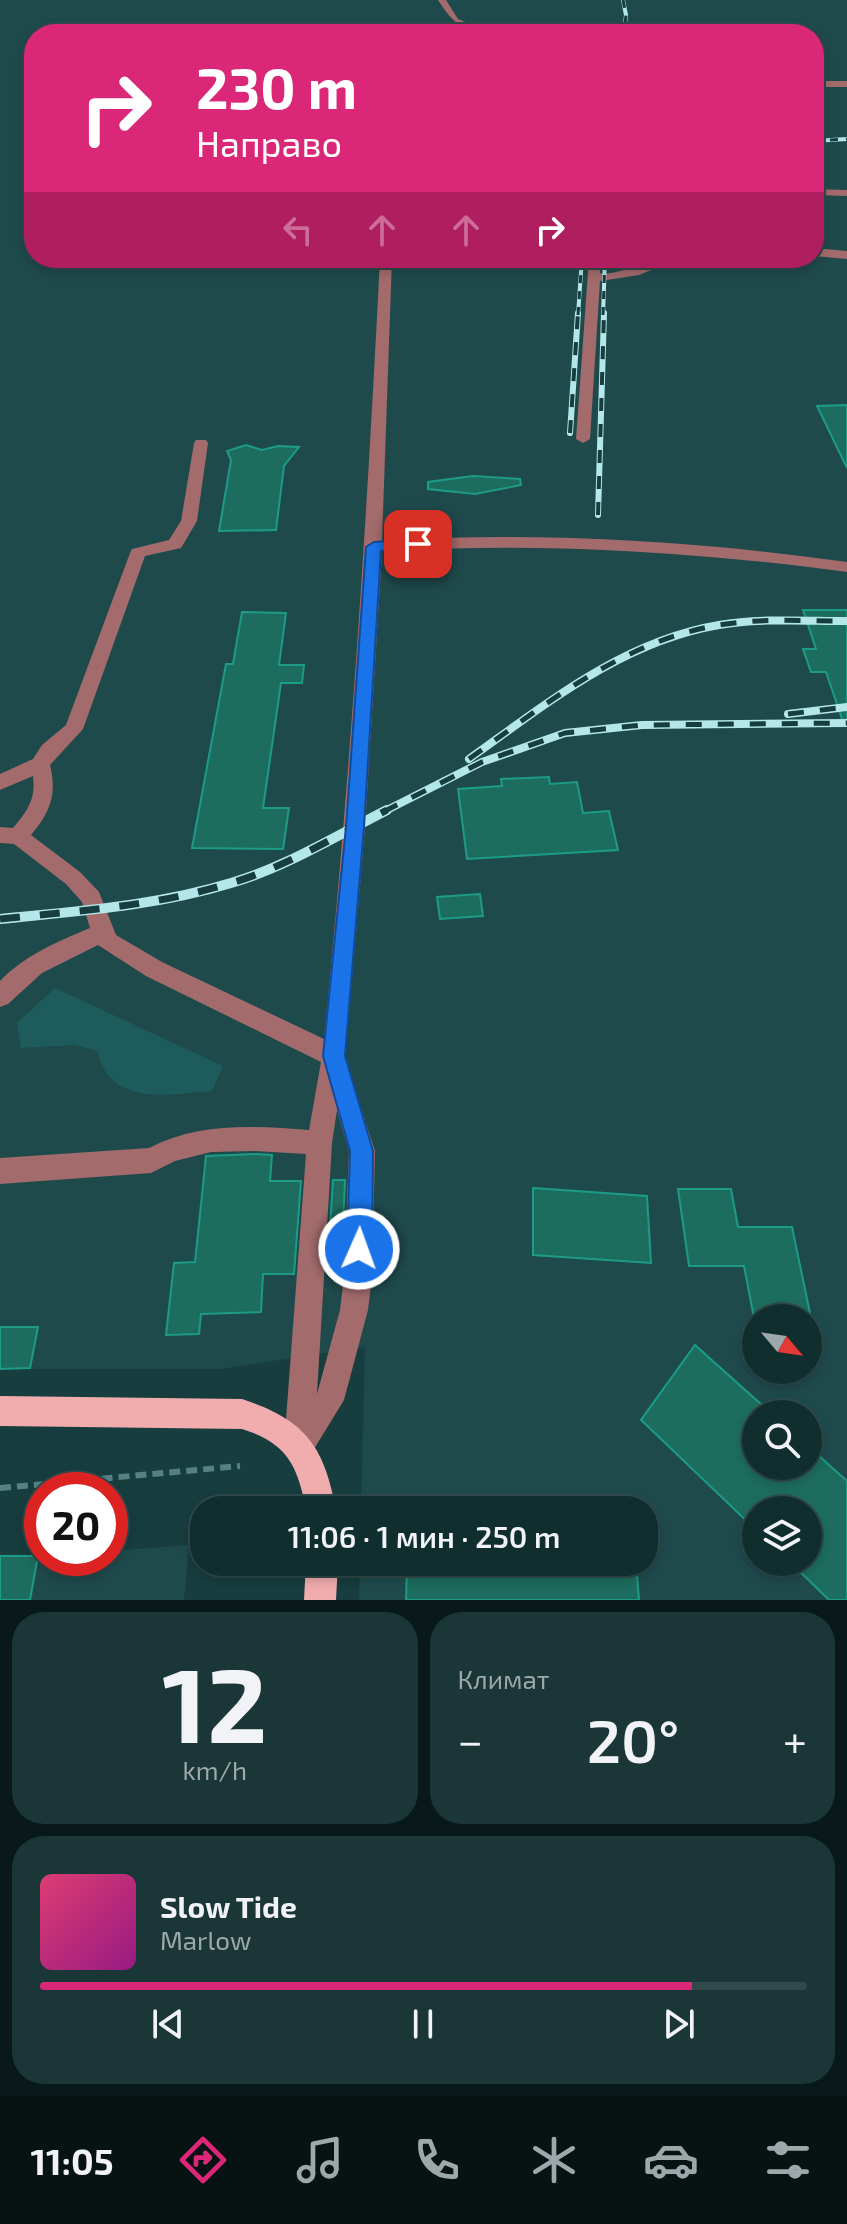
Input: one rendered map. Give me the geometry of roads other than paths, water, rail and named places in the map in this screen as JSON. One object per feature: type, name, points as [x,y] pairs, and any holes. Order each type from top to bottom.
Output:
[{"type":"main road","points":[[0,1411],[242,1414],[276,1426],[299,1446],[316,1479],[319,1496]]},
{"type":"main road","points":[[320,1600],[321,1576]]},
{"type":"lane","points":[[442,0],[455,21],[463,24]]},
{"type":"lane","points":[[824,84],[847,84]]},
{"type":"lane","points":[[824,192],[847,193]]},
{"type":"lane","points":[[824,253],[847,255]]},
{"type":"lane","points":[[299,1446],[319,1143],[334,1056],[355,827],[374,547],[386,268]]},
{"type":"lane","points":[[583,439],[594,268]]},
{"type":"lane","points":[[594,277],[619,276],[643,268]]},
{"type":"lane","points":[[0,782],[40,764],[49,750],[74,729],[138,553],[175,544],[189,521],[201,443]]},
{"type":"lane","points":[[374,547],[418,544],[571,546],[745,553],[847,567]]},
{"type":"lane","points":[[40,764],[46,787],[44,807],[9,835],[83,888],[91,898],[108,942],[154,969],[334,1056],[362,1151],[358,1277],[354,1310],[330,1400],[299,1446]]},
{"type":"lane","points":[[0,997],[27,970],[50,955],[102,933]]},
{"type":"lane","points":[[0,1171],[151,1160],[169,1149],[216,1140],[267,1139],[319,1143]]},
{"type":"railway","points":[[623,0],[625,24]]},
{"type":"railway","points":[[824,140],[847,139]]},
{"type":"railway","points":[[578,315],[581,268]]},
{"type":"railway","points":[[603,315],[605,268]]},
{"type":"railway","points":[[570,433],[578,313]]},
{"type":"railway","points":[[598,515],[604,313]]},
{"type":"railway","points":[[469,759],[587,677],[650,645],[684,633],[735,623],[847,621]]},
{"type":"railway","points":[[788,714],[847,707]]},
{"type":"railway","points":[[383,812],[482,762],[565,733],[642,725],[847,723]]},
{"type":"railway","points":[[0,919],[88,910],[203,891],[291,860],[387,810]]}]
